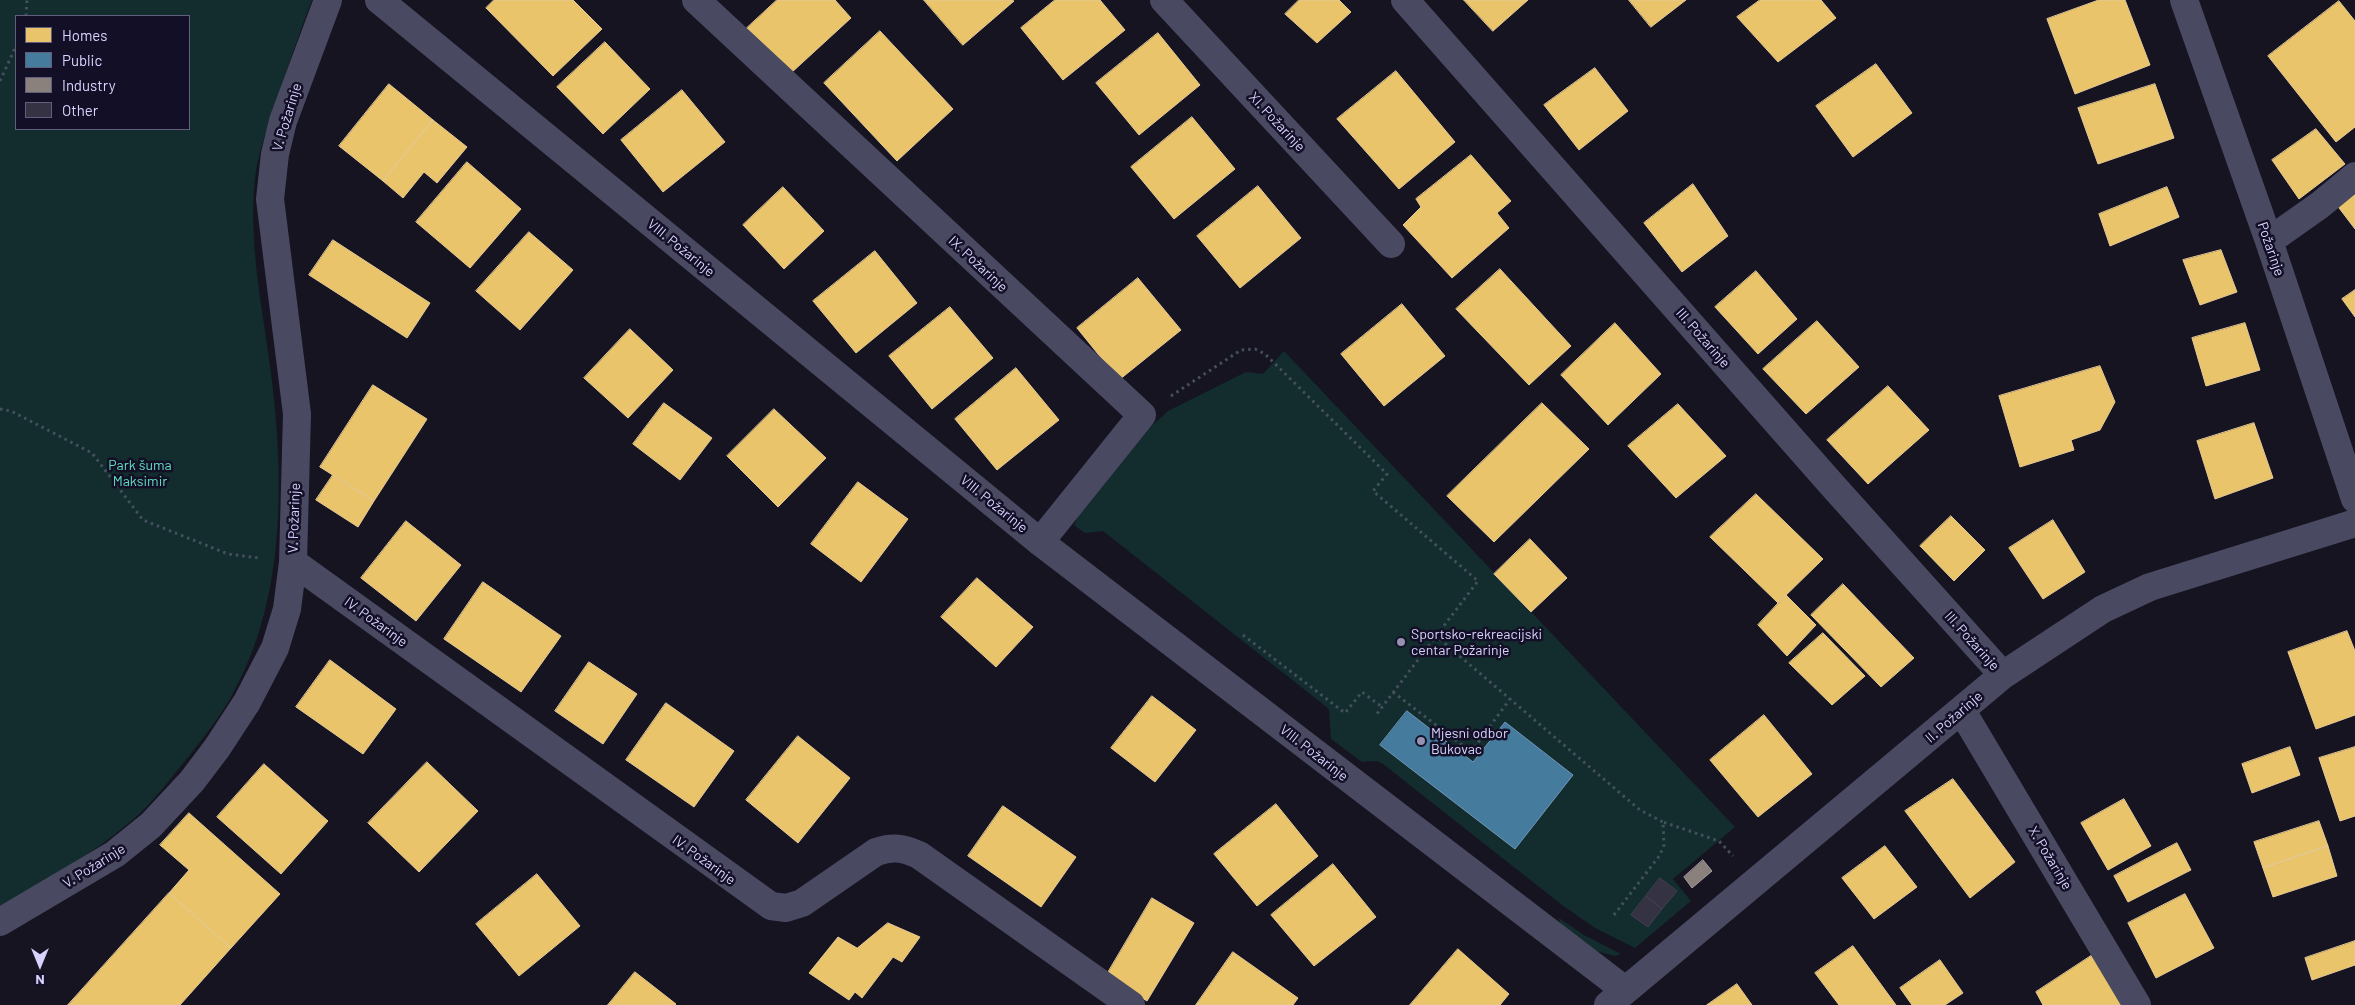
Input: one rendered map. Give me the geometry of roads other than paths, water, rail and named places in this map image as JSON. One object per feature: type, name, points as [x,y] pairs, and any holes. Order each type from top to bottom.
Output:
[{"type":"street","name":"V. Požarinje","points":[[0,922],[115,854],[151,825],[192,781],[247,702],[275,648],[287,609],[293,562],[296,404],[270,199],[275,154],[282,120],[328,0]]},
{"type":"street","name":"VIII. Požarinje","points":[[379,0],[1040,542],[1616,998]]},
{"type":"street","name":"IX. Požarinje","points":[[696,0],[1142,415],[1040,542]]},
{"type":"street","name":"XI. Požarinje","points":[[1164,0],[1391,244]]},
{"type":"street","name":"III. Požarinje","points":[[1405,0],[1833,486],[2003,675]]},
{"type":"street","name":"Požarinje","points":[[2184,0],[2269,241],[2355,499]]},
{"type":"street","points":[[2269,241],[2355,176]]},
{"type":"street","name":"II. Požarinje","points":[[1616,998],[2003,675],[2103,609],[2150,588],[2355,523]]},
{"type":"street","name":"IV. Požarinje","points":[[293,562],[771,906],[786,908],[802,904],[876,852],[889,847],[903,848],[919,855],[1131,1005]]},
{"type":"street","name":"X. Požarinje","points":[[1962,711],[2137,1005]]},
{"type":"place","name":"Sportsko-rekreacijski centar Požarinje","points":[[1401,642]]},
{"type":"place","name":"Mjesni odbor Bukovac","points":[[1421,741]]},
{"type":"park label","name":"Park šuma Maksimir","points":[[140,474]]}]
